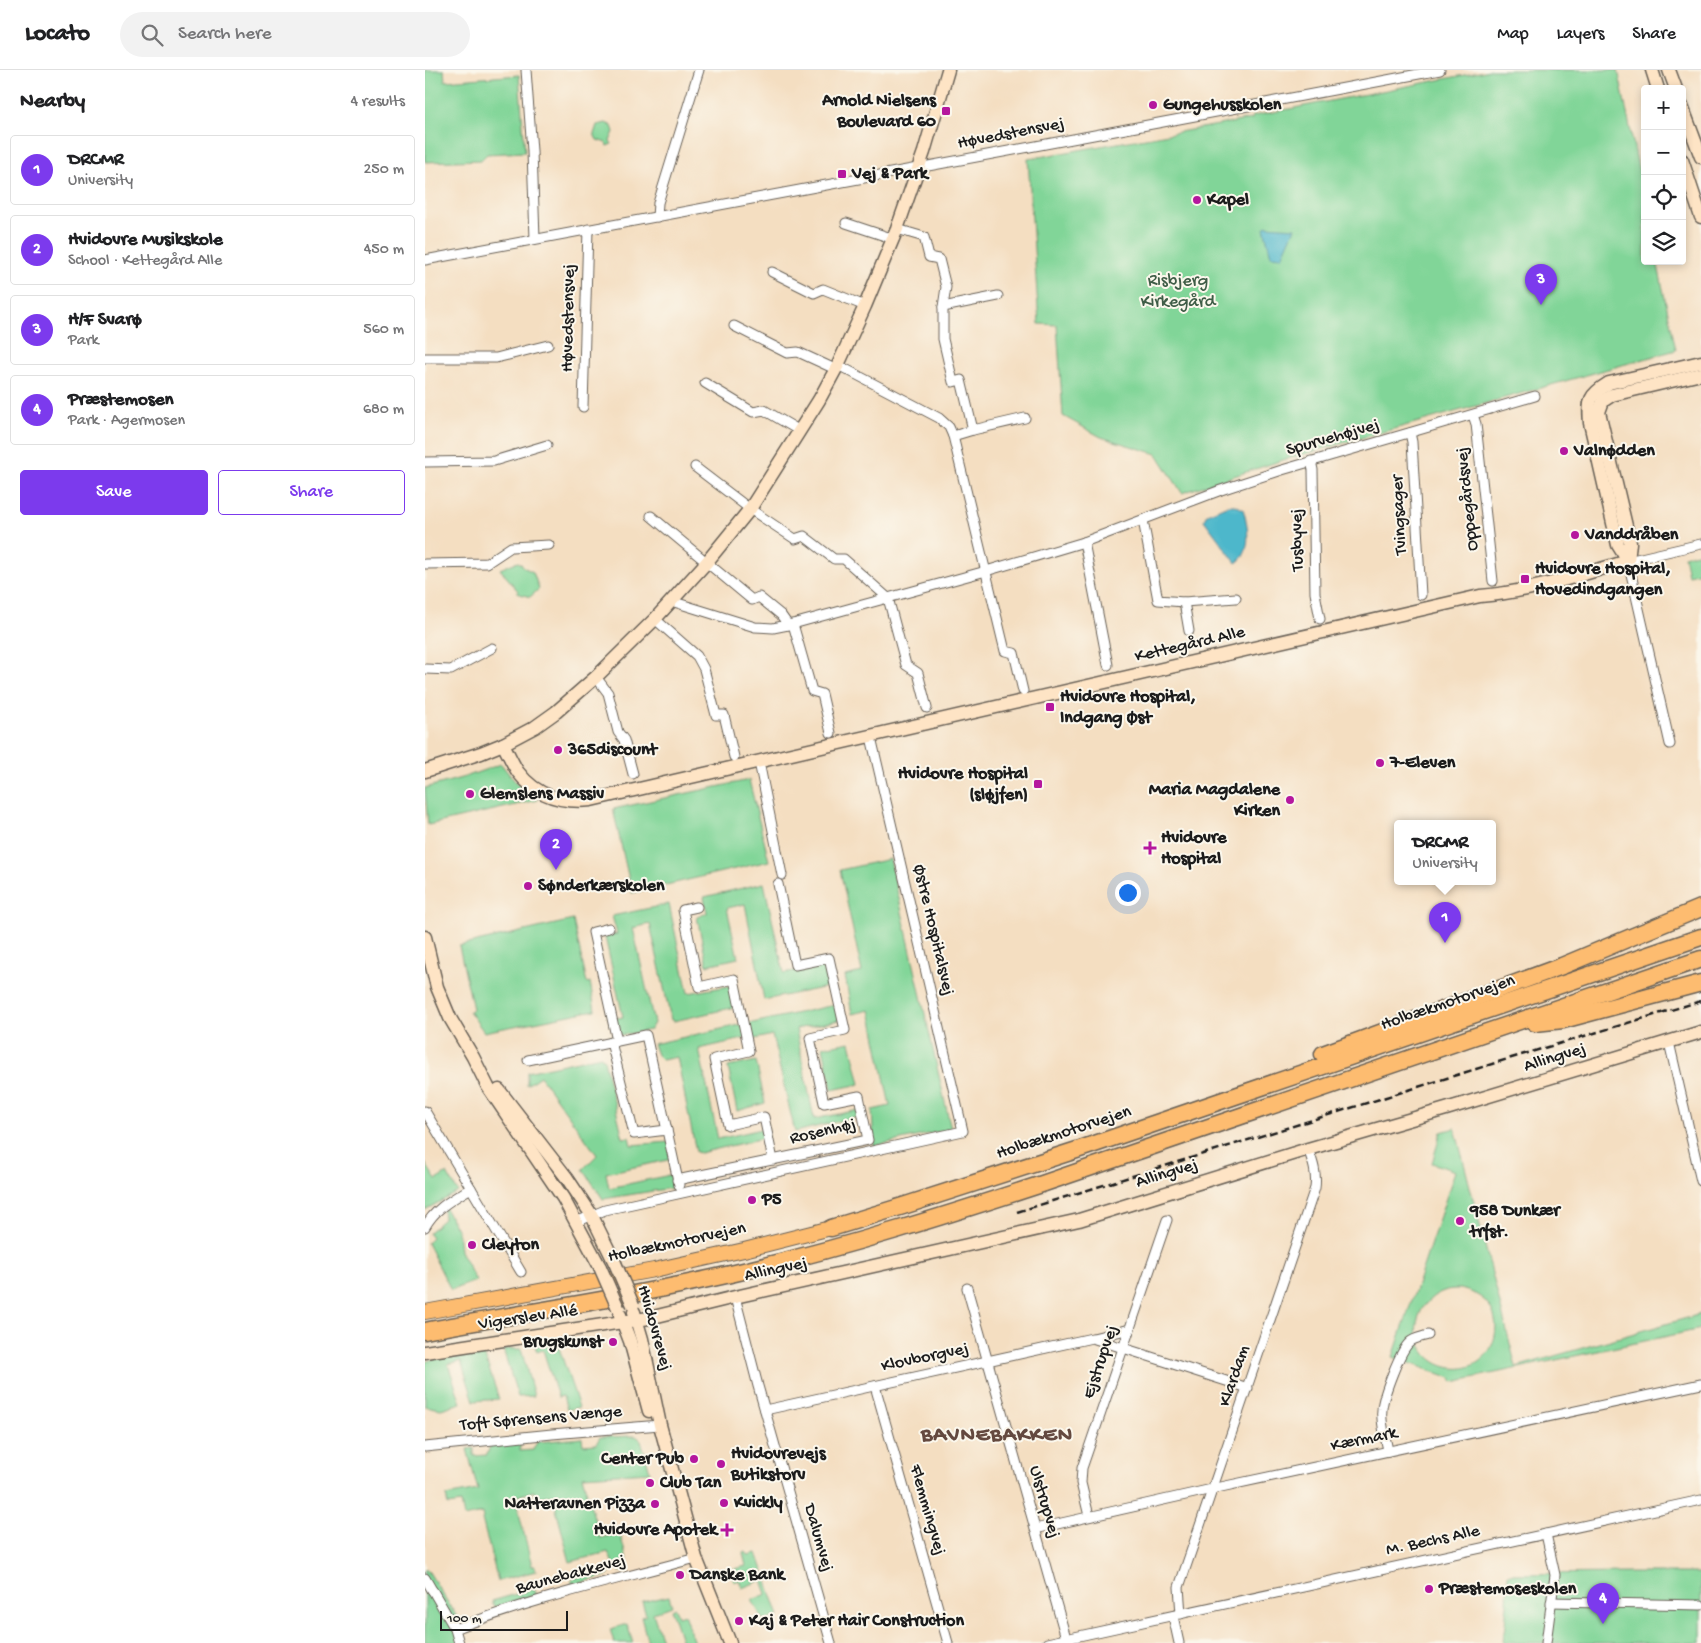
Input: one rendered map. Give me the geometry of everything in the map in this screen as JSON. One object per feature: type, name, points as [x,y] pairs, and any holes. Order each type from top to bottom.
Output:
[{"type":"highway","points":[[1143,1128],[1188,1104],[1561,966],[1701,908]]},
{"type":"highway","name":"Holbækmotorvejen","points":[[831,1228],[1143,1128],[1701,938]]},
{"type":"highway","points":[[425,1331],[658,1289],[836,1248],[938,1218],[1039,1185],[1701,959]]},
{"type":"highway","points":[[1501,1028],[1563,1020],[1701,983]]},
{"type":"main road","name":"Holbækmotorvejen","points":[[425,1312],[654,1270],[831,1228]]},
{"type":"street","points":[[526,70],[532,151],[535,238]]},
{"type":"street","points":[[657,216],[658,203],[699,70]]},
{"type":"street","points":[[425,771],[475,756],[503,744],[535,727],[556,712],[596,677],[655,619],[707,563],[750,509],[800,431],[836,367],[865,306],[896,234],[948,70]]},
{"type":"street","name":"Høvedstensvej","points":[[425,260],[755,196],[918,168],[1370,84],[1396,74],[1440,70]]},
{"type":"street","points":[[1652,70],[1658,85]]},
{"type":"street","points":[[1669,70],[1675,85]]},
{"type":"street","points":[[1686,117],[1701,157]]},
{"type":"street","points":[[1686,172],[1701,217]]},
{"type":"street","points":[[846,223],[896,234],[923,237],[929,257],[939,259],[945,287],[943,338],[953,382],[961,380],[973,430]]},
{"type":"street","name":"Høvedstensvej","points":[[583,407],[588,229]]},
{"type":"street","points":[[772,272],[814,293],[823,289],[865,306]]},
{"type":"street","points":[[943,307],[998,296]]},
{"type":"street","points":[[734,326],[787,353],[798,352],[836,367],[939,418],[949,427],[953,436],[1005,651],[1014,653],[1023,690]]},
{"type":"street","points":[[425,358],[496,358],[548,345]]},
{"type":"street","points":[[1670,744],[1628,561],[1618,545],[1590,423],[1588,406],[1591,396],[1609,382],[1701,362]]},
{"type":"street","points":[[1628,561],[1630,543],[1599,412],[1603,401],[1612,395],[1701,374]]},
{"type":"street","points":[[705,382],[753,412],[764,410],[800,431]]},
{"type":"street","name":"Spurvehøjvej","points":[[671,601],[755,627],[773,628],[790,624],[986,571],[1084,542],[1221,490],[1311,461],[1535,396]]},
{"type":"street","name":"Oppegårdsvej","points":[[1473,415],[1476,424],[1493,581]]},
{"type":"street","points":[[953,436],[1025,418]]},
{"type":"street","name":"Tvingsager","points":[[1410,433],[1421,595]]},
{"type":"street","points":[[425,462],[494,461],[547,445]]},
{"type":"street","name":"Tusbyvej","points":[[1311,461],[1313,470],[1315,593],[1320,619]]},
{"type":"street","points":[[695,467],[750,509],[795,539],[804,536],[834,559],[844,559],[888,598],[906,665],[919,673],[927,708]]},
{"type":"street","points":[[651,516],[752,600],[759,597],[790,624],[812,691],[822,694],[831,733]]},
{"type":"street","points":[[1143,520],[1158,600],[1184,602],[1236,598]]},
{"type":"street","points":[[1084,542],[1108,665]]},
{"type":"street","name":"Kettegård Alle","points":[[503,744],[518,772],[541,793],[555,799],[574,802],[591,800],[1480,596],[1512,593],[1573,578],[1628,561],[1701,544]]},
{"type":"street","points":[[425,564],[487,563],[511,547],[549,545]]},
{"type":"street","points":[[1184,602],[1189,631]]},
{"type":"street","points":[[655,619],[697,656],[701,662],[716,715],[724,715],[734,757]]},
{"type":"street","points":[[425,669],[451,670],[492,648]]},
{"type":"street","points":[[596,677],[608,693],[618,732],[623,740],[633,774]]},
{"type":"street","name":"Østre Hospitalsvej","points":[[871,737],[963,1131]]},
{"type":"street","points":[[759,762],[782,875]]},
{"type":"street","name":"Rosenhøj","points":[[677,1180],[868,1140],[859,1096],[824,1103],[810,1038],[845,1030],[829,958],[795,965],[778,884]]},
{"type":"street","name":"Rosenhøj","points":[[697,907],[683,910],[699,986],[734,979],[749,1051],[714,1059],[728,1125],[764,1118],[773,1160]]},
{"type":"street","points":[[609,928],[593,932],[613,1042],[634,1134],[667,1130]]},
{"type":"street","name":"Hvidovrevej","points":[[425,937],[427,958],[450,1018],[488,1087],[543,1168],[576,1222],[600,1267],[618,1308],[656,1425],[705,1604],[721,1643]]},
{"type":"street","name":"Allingvej","points":[[636,1320],[1079,1220],[1308,1149],[1701,1032]]},
{"type":"street","points":[[528,1060],[646,1035],[680,1193]]},
{"type":"street","points":[[1669,1042],[1701,1181]]},
{"type":"street","name":"Hvidovrevej","points":[[473,1057],[567,1178],[591,1214],[633,1306],[642,1339],[656,1425]]},
{"type":"street","points":[[426,1113],[521,1272]]},
{"type":"street","name":"Rosenhøj","points":[[576,1222],[591,1214],[680,1193],[963,1131]]},
{"type":"street","name":"Klardam","points":[[1177,1615],[1179,1587],[1315,1188],[1315,1168],[1308,1149]]},
{"type":"street","points":[[425,1227],[444,1204],[471,1188]]},
{"type":"street","name":"Ejstrupvej","points":[[1089,1516],[1081,1483],[1082,1468],[1167,1220]]},
{"type":"street","name":"Ulstrupvej","points":[[967,1288],[1066,1638]]},
{"type":"street","name":"Dalumvej","points":[[735,1297],[831,1643]]},
{"type":"street","name":"Vigerslev Allé","points":[[425,1352],[636,1320]]},
{"type":"street","name":"Klovborgvej","points":[[765,1410],[1130,1330]]},
{"type":"street","points":[[1388,1451],[1381,1418],[1381,1408],[1385,1395],[1404,1348],[1411,1341],[1428,1335]]},
{"type":"street","points":[[1092,1338],[1248,1388]]},
{"type":"street","name":"Kærmark","points":[[1035,1528],[1701,1384]]},
{"type":"street","name":"Flemmingvej","points":[[875,1386],[948,1643]]},
{"type":"street","name":"Toft Sørensens Vænge","points":[[425,1447],[656,1425]]},
{"type":"street","name":"M. Bechs Alle","points":[[1047,1643],[1701,1500]]},
{"type":"street","points":[[1545,1534],[1554,1570],[1545,1643]]},
{"type":"street","name":"Hvidovrevej","points":[[693,1559],[730,1643]]},
{"type":"street","name":"Baunebakkevej","points":[[455,1629],[527,1604],[693,1559]]},
{"type":"street","points":[[425,1578],[455,1629],[459,1643]]},
{"type":"street","points":[[1551,1602],[1701,1605]]},
{"type":"street","points":[[1177,1615],[1179,1643]]},
{"type":"green space","points":[[425,70],[444,70],[445,81],[519,75],[525,152],[487,154],[481,160],[425,162]]},
{"type":"green space","name":"Risbjerg Kirkegård","points":[[1490,70],[1618,70],[1641,181],[1641,265],[1658,265],[1676,350],[1283,460],[1182,493],[1157,454],[1101,437],[1063,416],[1057,325],[1039,324],[1028,159],[1252,119],[1253,116]]},
{"type":"green space","points":[[606,123],[612,126],[614,132],[610,141],[612,144],[607,146],[606,143],[597,140],[594,134],[597,125]]},
{"type":"green space","points":[[1701,552],[1701,572],[1688,575],[1684,556]]},
{"type":"green space","points":[[519,562],[533,572],[539,589],[530,597],[517,593],[518,591],[500,569]]},
{"type":"green space","points":[[501,764],[518,785],[538,800],[428,825],[425,788],[465,777]]},
{"type":"green space","points":[[749,780],[769,861],[632,893],[613,809]]},
{"type":"green space","points":[[890,859],[951,1129],[874,1146],[872,1110],[890,1106],[870,1010],[852,1014],[845,976],[862,972],[840,870]]},
{"type":"green space","points":[[764,883],[784,973],[827,964],[832,986],[764,1000],[745,904],[727,908],[738,958],[707,965],[697,917],[707,913],[704,897]]},
{"type":"green space","points":[[669,904],[688,993],[735,985],[740,1006],[674,1021],[671,1020],[650,924],[633,928],[654,1023],[650,1030],[622,1035],[615,1034],[612,1019],[623,1017],[605,937],[617,934],[612,916]]},
{"type":"green space","points":[[573,920],[587,983],[590,982],[595,1010],[484,1032],[469,1011],[473,1009],[459,946]]},
{"type":"green space","points":[[839,1004],[839,1020],[796,1029],[814,1119],[859,1110],[861,1118],[856,1117],[795,1132],[772,1035],[751,1040],[748,1024]]},
{"type":"green space","points":[[744,1024],[747,1038],[699,1049],[718,1139],[766,1128],[768,1137],[700,1153],[696,1152],[677,1057],[662,1060],[657,1055],[653,1044]]},
{"type":"green space","points":[[850,1042],[860,1084],[832,1090],[823,1047]]},
{"type":"green space","points":[[601,1056],[604,1060],[623,1138],[629,1137],[631,1145],[669,1142],[673,1159],[606,1173],[609,1188],[670,1175],[672,1188],[603,1199],[583,1169],[597,1155],[540,1076],[527,1085],[527,1072]]},
{"type":"green space","points":[[756,1061],[765,1103],[737,1111],[728,1067]]},
{"type":"green space","points":[[1455,1128],[1516,1367],[1701,1314],[1701,1329],[1453,1382],[1451,1378],[1393,1357],[1455,1171],[1432,1163],[1441,1132]],"holes":[[[1461,1289],[1473,1293],[1486,1302],[1494,1314],[1496,1328],[1493,1342],[1487,1354],[1477,1363],[1463,1368],[1447,1367],[1435,1362],[1423,1351],[1416,1331],[1417,1322],[1429,1300],[1447,1290]]]},
{"type":"green space","points":[[425,1163],[436,1180],[447,1173],[458,1192],[425,1210]]},
{"type":"green space","points":[[445,1208],[458,1231],[460,1251],[476,1281],[451,1290],[427,1243],[432,1238],[428,1233],[444,1219],[443,1209]]},
{"type":"green space","points":[[558,1345],[579,1407],[567,1410],[563,1396],[558,1397],[543,1350],[537,1352],[535,1346]]},
{"type":"green space","points":[[503,1349],[521,1349],[534,1396],[518,1397]]},
{"type":"green space","points":[[484,1354],[499,1399],[474,1401],[461,1361],[448,1364],[461,1403],[441,1409],[425,1406],[425,1362],[439,1357]]},
{"type":"green space","points":[[636,1436],[641,1440],[650,1472],[582,1476],[600,1538],[620,1533],[629,1569],[620,1572],[618,1565],[614,1566],[608,1552],[570,1562],[552,1494],[536,1498],[534,1491],[515,1497],[532,1566],[535,1566],[536,1571],[498,1581],[482,1513],[464,1517],[461,1503],[448,1505],[446,1496],[478,1490],[467,1449],[474,1448],[474,1456],[487,1455],[490,1446],[520,1444],[520,1451],[533,1450],[537,1442],[582,1438],[583,1445],[596,1444],[600,1437]]},
{"type":"green space","points":[[746,1552],[748,1555],[757,1553],[779,1616],[763,1620],[752,1600],[767,1594],[762,1580],[742,1588],[739,1580],[734,1582],[730,1570],[746,1566],[743,1553]]},
{"type":"green space","points":[[425,1569],[427,1569],[457,1617],[465,1643],[425,1643]]},
{"type":"green space","points":[[608,1569],[609,1575],[572,1585],[572,1579]]},
{"type":"green space","points":[[1701,1573],[1701,1643],[1503,1643],[1508,1574]]},
{"type":"green space","points":[[534,1589],[537,1595],[494,1607],[492,1601]]},
{"type":"green space","points":[[669,1596],[672,1606],[653,1613],[663,1643],[648,1643],[641,1617],[646,1615],[642,1602]]},
{"type":"green space","points":[[675,1608],[678,1616],[684,1614],[694,1643],[682,1643],[671,1610]]},
{"type":"green space","points":[[627,1624],[633,1643],[614,1643],[610,1629]]},
{"type":"water","points":[[1266,226],[1295,228],[1282,257],[1271,256],[1264,228]]},
{"type":"water","points":[[1228,505],[1235,505],[1243,509],[1247,530],[1248,538],[1245,553],[1236,563],[1204,520],[1207,514]]},
{"type":"railway","points":[[1017,1212],[1701,1001]]},
{"type":"place","name":"Gungehusskolen","points":[[1153,105]]},
{"type":"place","name":"Arnold Nielsens Boulevard 60","points":[[946,111]]},
{"type":"place","name":"Vej & Park","points":[[842,174]]},
{"type":"place","name":"Kapel","points":[[1197,200]]},
{"type":"place","name":"H/F Svarø","points":[[1541,305]]},
{"type":"place","name":"Valnødden","points":[[1564,451]]},
{"type":"place","name":"Vanddråben","points":[[1575,535]]},
{"type":"place","name":"Hvidovre Hospital, Hovedindgangen","points":[[1525,579]]},
{"type":"place","name":"Hvidovre Hospital, Indgang Øst","points":[[1050,707]]},
{"type":"place","name":"365discount","points":[[558,750]]},
{"type":"place","name":"7-Eleven","points":[[1380,763]]},
{"type":"place","name":"Hvidovre Hospital (sløjfen)","points":[[1038,784]]},
{"type":"place","name":"Glemslens Massiv","points":[[470,794]]},
{"type":"place","name":"Maria Magdalene Kirken","points":[[1290,800]]},
{"type":"place","name":"Hvidovre Hospital","points":[[1150,848]]},
{"type":"place","name":"Hvidovre Musikskole","points":[[556,870]]},
{"type":"place","name":"Sønderkærskolen","points":[[528,886]]},
{"type":"place","name":"DRCMR","points":[[1445,943]]},
{"type":"place","name":"P5","points":[[752,1200]]},
{"type":"place","name":"958 Dunkær trfst.","points":[[1460,1221]]},
{"type":"place","name":"Cleyton","points":[[472,1245]]},
{"type":"place","name":"Brugskunst","points":[[613,1342]]},
{"type":"place","name":"Center Pub","points":[[694,1459]]},
{"type":"place","name":"Hvidovrevejs Butikstorv","points":[[721,1464]]},
{"type":"place","name":"Club Tan","points":[[650,1483]]},
{"type":"place","name":"Kvickly","points":[[724,1503]]},
{"type":"place","name":"Natteravnen Pizza","points":[[655,1504]]},
{"type":"place","name":"Hvidovre Apotek","points":[[727,1530]]},
{"type":"place","name":"Danske Bank","points":[[680,1575]]},
{"type":"place","name":"Præstemoseskolen","points":[[1429,1589]]},
{"type":"place","name":"Kaj & Peter Hair Construction","points":[[739,1621]]},
{"type":"place","name":"Præstemosen","points":[[1603,1624]]},
{"type":"district","name":"BAVNEBAKKEN","points":[[997,1436]]}]
